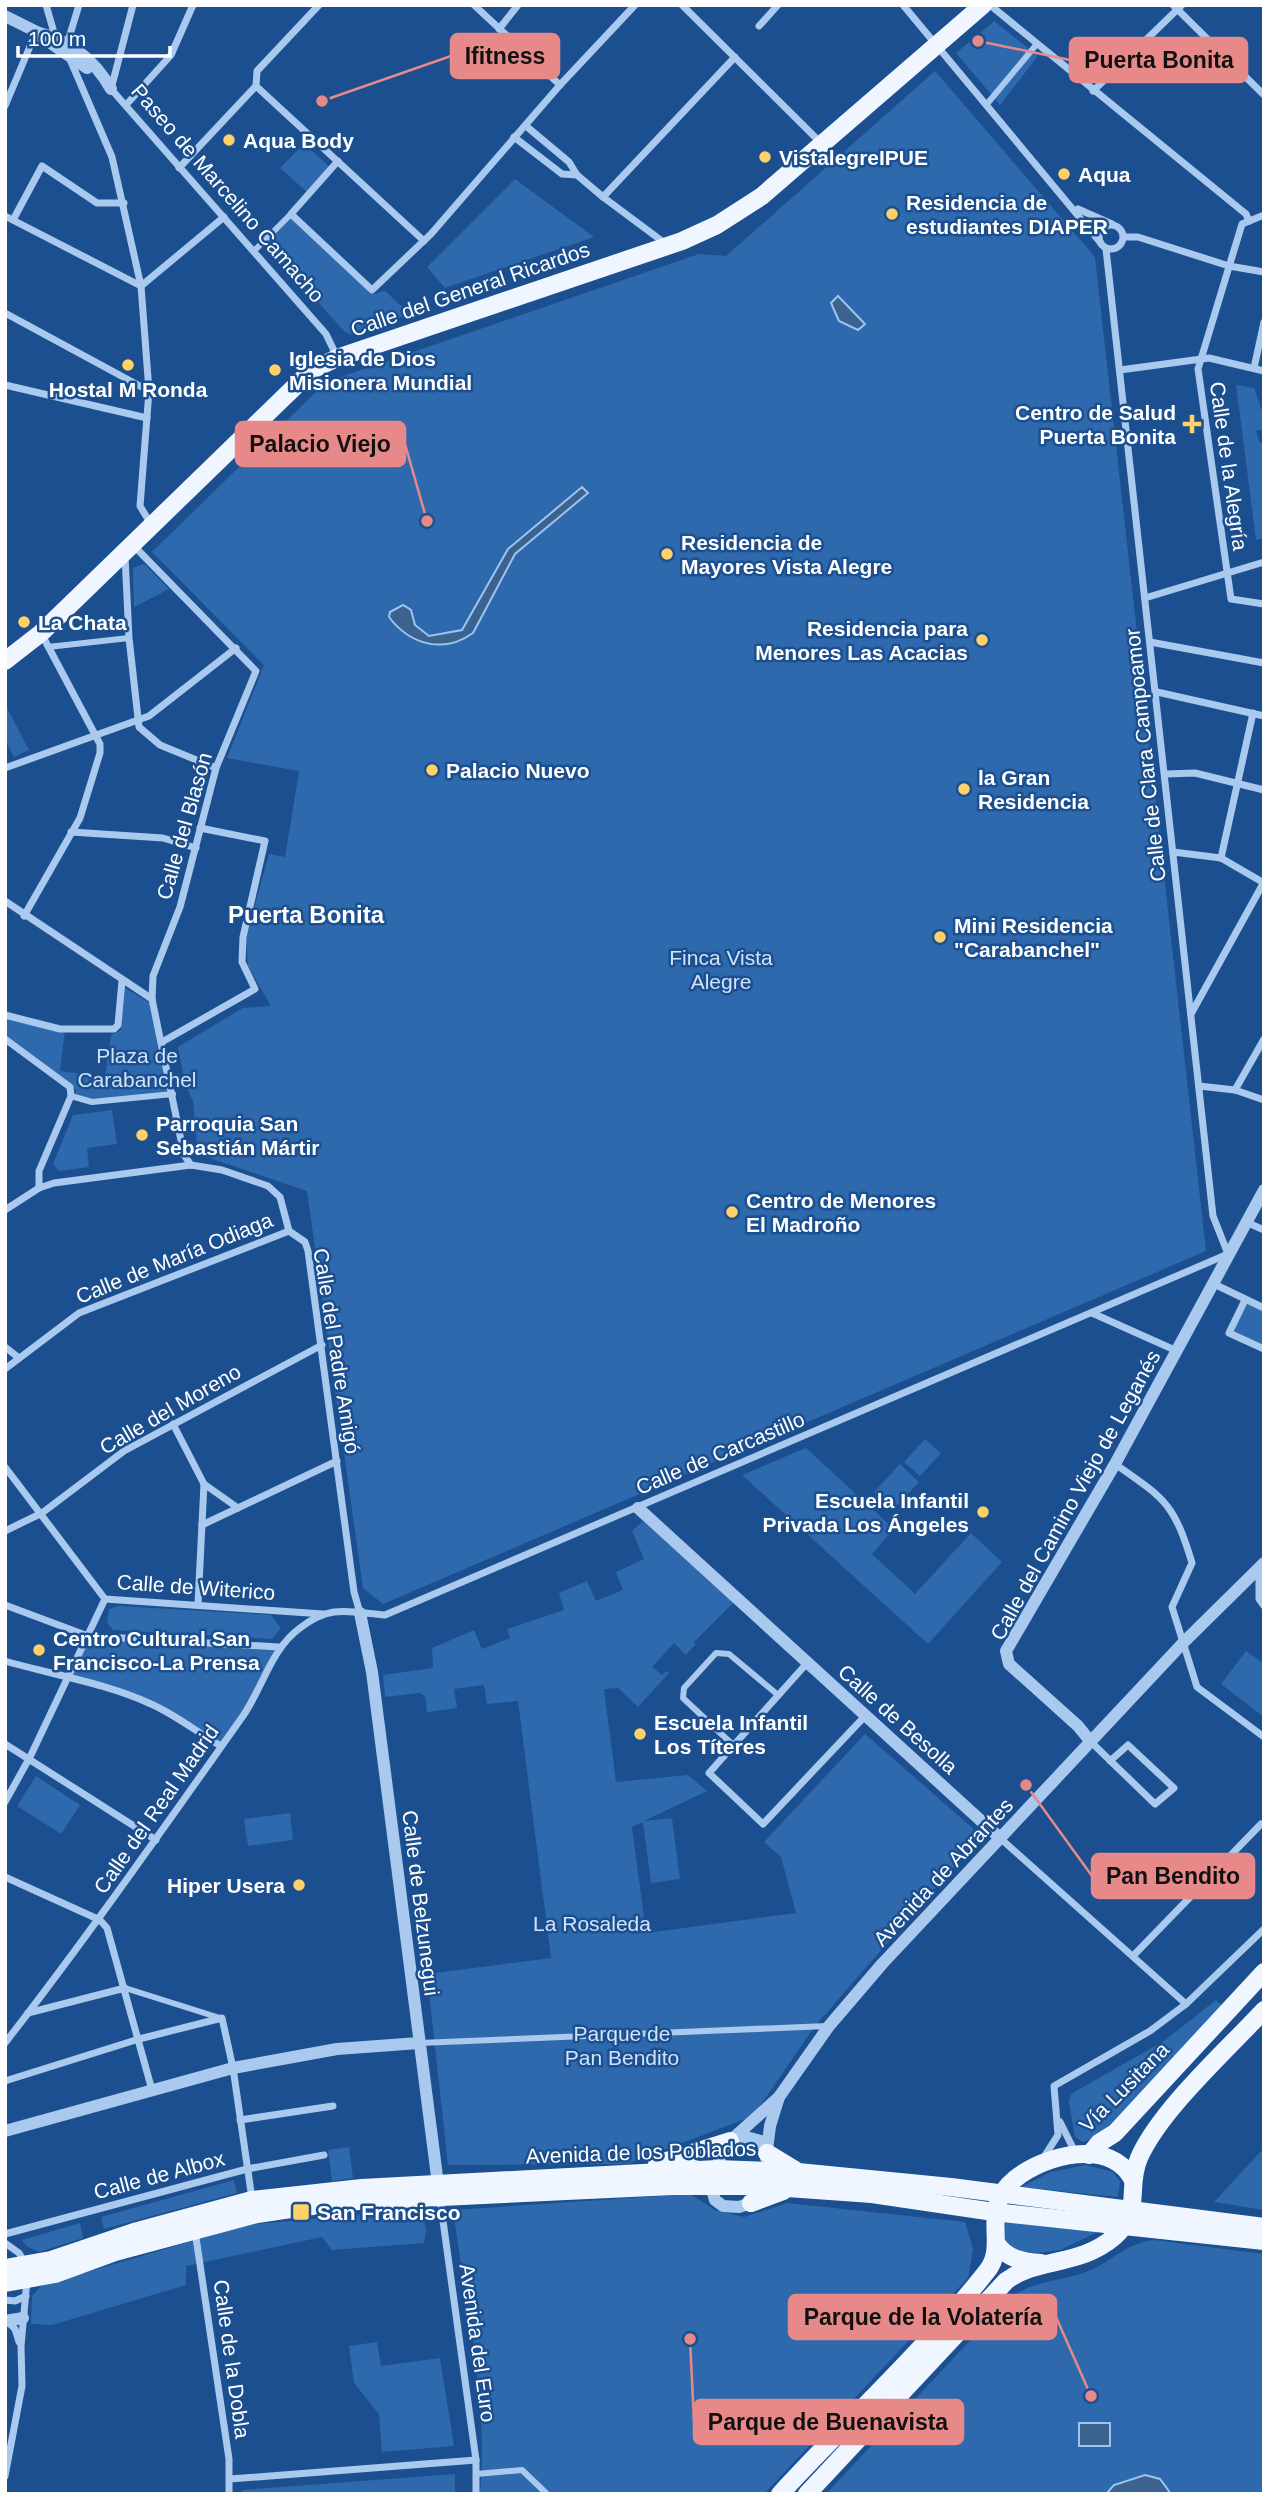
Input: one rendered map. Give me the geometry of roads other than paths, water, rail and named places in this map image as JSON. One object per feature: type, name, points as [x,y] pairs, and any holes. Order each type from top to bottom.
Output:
[{"type":"main road","name":"Calle del General Ricardos","points":[[5,661],[44,640],[129,548],[305,376],[337,358],[668,245],[717,225],[743,210],[983,5]]},
{"type":"main road","name":"Vía Lusitana","points":[[780,2494],[958,2307],[989,2269],[996,2243],[994,2212],[1012,2181],[1039,2162],[1083,2155],[1115,2133],[1264,1972]]},
{"type":"main road","points":[[807,2494],[1011,2277],[1095,2252],[1128,2219],[1137,2162],[1155,2129],[1264,2010]]},
{"type":"main road","points":[[612,2175],[730,2141]]},
{"type":"main road","points":[[1083,2155],[1115,2162],[1126,2169],[1133,2180]]},
{"type":"main road","name":"Avenida de los Poblados","points":[[53,2267],[257,2214],[304,2207],[612,2175],[715,2182]]},
{"type":"main road","points":[[760,2178],[1003,2193],[1128,2219],[1264,2241]]},
{"type":"main road","points":[[760,2178],[797,2180],[994,2212],[1264,2227]]},
{"type":"main road","name":"Avenida de los Poblados","points":[[53,2267],[134,2232],[252,2200],[439,2191],[673,2186],[760,2178]]},
{"type":"main road","points":[[996,2243],[1002,2252],[1015,2259],[1055,2264]]},
{"type":"main road","points":[[5,2268],[32,2259],[53,2267]]},
{"type":"main road","points":[[19,2265],[53,2267]]},
{"type":"main road","points":[[5,2283],[19,2265]]},
{"type":"street","points":[[46,5],[53,38]]},
{"type":"street","points":[[79,5],[68,47],[112,157],[141,286],[149,391],[140,506],[152,526]]},
{"type":"street","points":[[111,89],[133,5]]},
{"type":"street","points":[[126,105],[171,55],[193,5]]},
{"type":"street","points":[[178,168],[256,86],[257,71],[319,5]]},
{"type":"street","points":[[474,5],[560,85]]},
{"type":"street","points":[[499,29],[518,5]]},
{"type":"street","points":[[291,214],[372,289],[424,241],[560,85],[635,5]]},
{"type":"street","points":[[682,5],[822,144]]},
{"type":"street","points":[[760,26],[778,5]]},
{"type":"street","points":[[903,5],[1074,207],[1100,242],[1106,248],[1120,246],[1124,237],[1121,229],[1074,207]]},
{"type":"street","points":[[990,5],[1246,214],[1249,221],[1264,215]]},
{"type":"street","points":[[1093,91],[1178,7],[1264,95]]},
{"type":"street","name":"Paseo de Marcelino Camacho","points":[[5,16],[53,38],[101,71],[111,89],[178,168],[327,334],[337,358]]},
{"type":"street","points":[[5,106],[36,32]]},
{"type":"street","name":"Paseo de Marcelino Camacho","points":[[36,32],[45,41],[68,47]]},
{"type":"street","points":[[987,104],[1036,45]]},
{"type":"street","points":[[603,197],[735,57]]},
{"type":"street","points":[[256,86],[424,241]]},
{"type":"street","points":[[526,126],[569,162],[577,175],[603,197],[668,245]]},
{"type":"street","points":[[514,137],[562,173],[577,175]]},
{"type":"street","points":[[254,251],[338,161]]},
{"type":"street","points":[[124,203],[97,203],[42,166],[9,218],[141,286]]},
{"type":"street","points":[[141,286],[224,217]]},
{"type":"street","name":"Calle de la Alegría","points":[[1226,574],[1198,369],[1242,224],[1249,221]]},
{"type":"street","points":[[1100,242],[1103,228],[1112,225]]},
{"type":"street","points":[[1124,237],[1138,237],[1229,266],[1264,272]]},
{"type":"street","name":"Calle de Clara Campoamor","points":[[1106,248],[1213,1216],[1228,1254]]},
{"type":"street","points":[[5,313],[149,391]]},
{"type":"street","points":[[1254,368],[1264,322]]},
{"type":"street","points":[[1120,370],[1202,359],[1264,370]]},
{"type":"street","points":[[5,385],[148,418]]},
{"type":"street","points":[[129,548],[129,638],[139,727],[160,745],[216,768]]},
{"type":"street","name":"Calle del Blasón","points":[[129,548],[236,648],[256,671],[216,768],[180,907],[153,976],[152,999],[162,1042]]},
{"type":"street","points":[[1145,598],[1264,562]]},
{"type":"street","points":[[1226,574],[1231,599],[1264,604]]},
{"type":"street","points":[[24,916],[80,818],[100,753],[96,738],[44,640],[129,638]]},
{"type":"street","points":[[1150,642],[1264,663]]},
{"type":"street","points":[[5,768],[96,738],[149,716],[236,648]]},
{"type":"street","points":[[1157,692],[1264,716]]},
{"type":"street","points":[[1221,858],[1253,713]]},
{"type":"street","points":[[1166,774],[1195,773],[1264,790]]},
{"type":"street","points":[[191,1165],[184,1155],[162,1042],[255,989],[242,962],[243,937],[265,841],[200,828]]},
{"type":"street","points":[[71,832],[163,838],[196,848]]},
{"type":"street","points":[[1173,852],[1221,858],[1264,883],[1191,1015]]},
{"type":"street","points":[[5,901],[152,999]]},
{"type":"street","points":[[5,1015],[60,1029],[114,1029],[118,1025],[122,981]]},
{"type":"street","points":[[5,1039],[66,1083],[71,1096],[39,1171],[39,1188],[5,1210]]},
{"type":"street","points":[[1235,1090],[1264,1039]]},
{"type":"street","points":[[1199,1086],[1235,1090],[1264,1100]]},
{"type":"street","points":[[71,1096],[92,1102],[173,1094]]},
{"type":"street","name":"Calle del Padre Amigó","points":[[39,1188],[54,1183],[191,1165],[222,1170],[268,1186],[280,1197],[289,1231],[305,1242],[309,1251],[354,1592],[360,1613]]},
{"type":"street","name":"Calle del Camino Viejo de Leganés","points":[[1110,1761],[1128,1745],[1174,1788],[1155,1804],[1110,1761],[1091,1742],[1078,1726],[1009,1664],[1006,1651],[1115,1464],[1264,1190]]},
{"type":"street","points":[[1246,1222],[1264,1230]]},
{"type":"street","name":"Calle de María Odiaga","points":[[5,1369],[79,1313],[289,1231]]},
{"type":"street","name":"Calle de Carcastillo","points":[[341,1609],[385,1615],[1228,1254]]},
{"type":"street","points":[[1214,1284],[1264,1308]]},
{"type":"street","points":[[1245,1300],[1230,1333],[1264,1349]]},
{"type":"street","points":[[1092,1313],[1178,1351]]},
{"type":"street","name":"Calle del Moreno","points":[[5,1531],[42,1513],[124,1451],[322,1345]]},
{"type":"street","points":[[5,1347],[19,1359]]},
{"type":"street","points":[[173,1424],[204,1484],[238,1508]]},
{"type":"street","points":[[202,1525],[337,1461]]},
{"type":"street","points":[[1115,1464],[1164,1498],[1182,1530],[1192,1563],[1172,1607],[1197,1686],[1264,1737]]},
{"type":"street","name":"Calle de Witerico","points":[[5,1467],[105,1599],[323,1614]]},
{"type":"street","points":[[198,1604],[204,1484]]},
{"type":"street","name":"Calle de Besolla","points":[[638,1507],[1186,2004]]},
{"type":"street","points":[[1261,1565],[1259,1599],[1264,1606]]},
{"type":"street","name":"Avenida de Abrantes","points":[[715,2182],[721,2153],[730,2141],[779,2097],[829,2026],[882,1964],[1183,1643],[1261,1565]]},
{"type":"street","points":[[5,1802],[30,1758],[105,1599]]},
{"type":"street","points":[[5,1605],[88,1636],[279,1647]]},
{"type":"street","name":"Calle del Real Madrid","points":[[5,2043],[100,1920],[257,1695],[279,1647],[299,1628],[323,1614],[341,1609]]},
{"type":"street","name":"Calle de Belzunegui","points":[[360,1613],[372,1672],[439,2191]]},
{"type":"street","points":[[733,1745],[683,1698],[684,1688],[716,1653],[729,1654],[778,1695]]},
{"type":"street","points":[[5,1661],[68,1679],[87,1681],[152,1705],[221,1746]]},
{"type":"street","points":[[807,1662],[709,1773],[763,1824],[866,1715]]},
{"type":"street","points":[[5,1744],[156,1840]]},
{"type":"street","points":[[1133,1956],[1261,1824]]},
{"type":"street","points":[[5,1877],[100,1920],[107,1928],[152,2090]]},
{"type":"street","points":[[1039,2162],[1058,2135],[1054,2086],[1150,2031],[1186,2004],[1264,1929]]},
{"type":"street","points":[[28,2013],[125,1988],[222,2018]]},
{"type":"street","points":[[5,2081],[139,2039],[222,2018]]},
{"type":"street","points":[[222,2018],[233,2068],[252,2200]]},
{"type":"street","points":[[5,2131],[233,2068],[337,2049],[419,2043],[829,2026]]},
{"type":"street","name":"Avenida de Abrantes","points":[[760,2178],[770,2126],[779,2097]]},
{"type":"street","points":[[240,2120],[332,2106]]},
{"type":"street","points":[[1057,2115],[1083,2155]]},
{"type":"street","points":[[730,2141],[746,2137],[761,2141],[760,2178]]},
{"type":"street","name":"Calle de Albox","points":[[5,2234],[247,2169],[324,2155]]},
{"type":"street","name":"Avenida del Euro","points":[[439,2191],[476,2460],[476,2494]]},
{"type":"street","name":"Calle de la Dobla","points":[[195,2230],[230,2479],[229,2494]]},
{"type":"street","points":[[5,2300],[15,2301],[19,2265]]},
{"type":"street","points":[[5,2476],[22,2386],[23,2318],[19,2265]]},
{"type":"street","points":[[6,2320],[23,2318]]},
{"type":"street","points":[[6,2320],[15,2329],[21,2346]]},
{"type":"street","points":[[230,2479],[476,2460]]},
{"type":"street","points":[[476,2474],[522,2470],[547,2494]]},
{"type":"place","name":"Puerta Bonita","points":[[978,41]]},
{"type":"place","name":"Ifitness","points":[[322,101]]},
{"type":"place","name":"Aqua Body","points":[[229,140]]},
{"type":"place","name":"VistalegreIPUE","points":[[765,157]]},
{"type":"place","name":"Aqua","points":[[1064,174]]},
{"type":"place","name":"Residencia de estudiantes DIAPER","points":[[892,214]]},
{"type":"place","name":"Hostal M Ronda","points":[[128,365]]},
{"type":"place","name":"Iglesia de Dios Misionera Mundial","points":[[275,370]]},
{"type":"place","name":"Centro de Salud Puerta Bonita","points":[[1192,424]]},
{"type":"place","name":"Palacio Viejo","points":[[427,521]]},
{"type":"place","name":"Residencia de Mayores Vista Alegre","points":[[667,554]]},
{"type":"place","name":"La Chata","points":[[24,622]]},
{"type":"place","name":"Residencia para Menores Las Acacias","points":[[982,640]]},
{"type":"place","name":"Palacio Nuevo","points":[[432,770]]},
{"type":"place","name":"la Gran Residencia","points":[[964,789]]},
{"type":"place","name":"Mini Residencia \"Carabanchel\"","points":[[940,937]]},
{"type":"place","name":"Parroquia San Sebastián Mártir","points":[[142,1135]]},
{"type":"place","name":"Centro de Menores El Madroño","points":[[732,1212]]},
{"type":"place","name":"Escuela Infantil Privada Los Ángeles","points":[[983,1512]]},
{"type":"place","name":"Centro Cultural San Francisco-La Prensa","points":[[39,1650]]},
{"type":"place","name":"Escuela Infantil Los Títeres","points":[[640,1734]]},
{"type":"place","name":"Pan Bendito","points":[[1026,1785]]},
{"type":"place","name":"Hiper Usera","points":[[299,1885]]},
{"type":"place","name":"San Francisco","points":[[301,2212]]},
{"type":"place","name":"Parque de Buenavista","points":[[690,2339]]},
{"type":"place","name":"Parque de la Volatería","points":[[1091,2396]]},
{"type":"district","name":"Puerta Bonita","points":[[306,914]]},
{"type":"park label","name":"Finca Vista Alegre","points":[[721,969]]},
{"type":"park label","name":"Plaza de Carabanchel","points":[[137,1067]]},
{"type":"park label","name":"La Rosaleda","points":[[592,1923]]},
{"type":"park label","name":"Parque de Pan Bendito","points":[[622,2045]]}]
